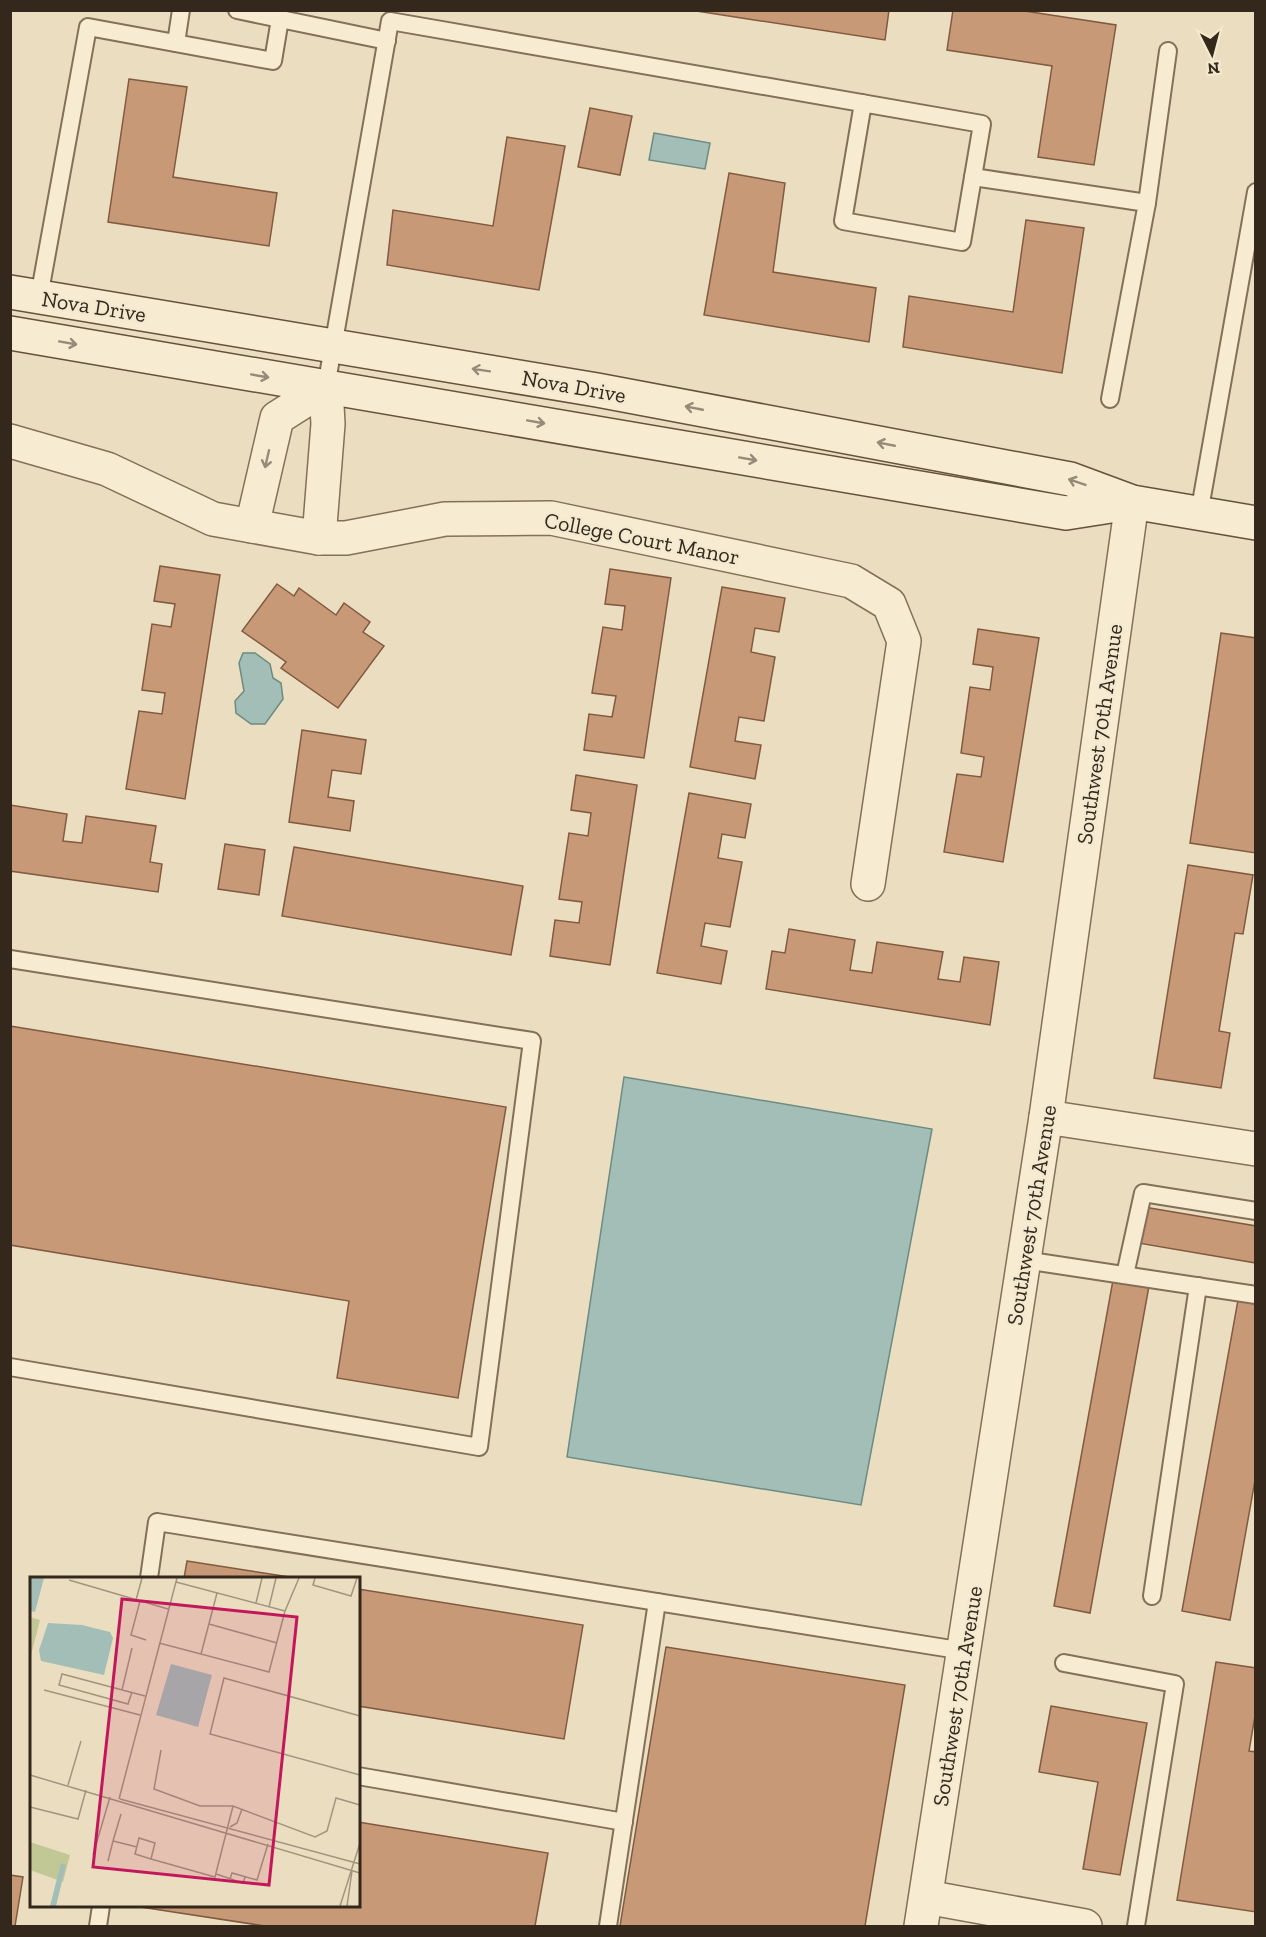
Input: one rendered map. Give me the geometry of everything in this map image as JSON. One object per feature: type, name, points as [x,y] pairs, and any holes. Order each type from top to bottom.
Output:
[{"type":"street","name":"Nova Drive","points":[[25,294],[597,390],[1070,479],[1131,502],[1256,523]]},
{"type":"street","name":"Nova Drive","points":[[10,333],[1066,513],[1131,502]]},
{"type":"street","points":[[252,526],[277,418],[326,387],[328,424],[319,538]]},
{"type":"street","name":"College Court Manor","points":[[10,441],[107,469],[213,519],[319,538],[346,538],[446,519],[551,518],[851,580],[889,604],[904,641],[868,884]]},
{"type":"street","name":"Southwest 70th Avenue","points":[[924,1912],[1046,1117],[1131,502]]},
{"type":"street","points":[[1046,1117],[1256,1149]]},
{"type":"street","points":[[924,1912],[1085,1926]]},
{"type":"lane","points":[[176,44],[181,10]]},
{"type":"lane","points":[[237,10],[387,41]]},
{"type":"lane","points":[[25,294],[88,27],[273,61],[280,19]]},
{"type":"lane","points":[[326,387],[390,21],[863,103],[982,124],[962,242],[843,221],[863,103]]},
{"type":"lane","points":[[1110,399],[1147,203],[1168,51]]},
{"type":"lane","points":[[973,177],[1147,203]]},
{"type":"lane","points":[[1199,514],[1256,192]]},
{"type":"lane","points":[[10,959],[532,1041],[479,1447],[10,1367]]},
{"type":"lane","points":[[1125,1275],[1143,1193],[1256,1211]]},
{"type":"lane","points":[[1024,1260],[1256,1295]]},
{"type":"lane","points":[[1152,1596],[1198,1286]]},
{"type":"lane","points":[[148,1577],[157,1522],[964,1651]]},
{"type":"lane","points":[[608,1926],[657,1602]]},
{"type":"lane","points":[[1064,1663],[1175,1684],[1136,1926]]},
{"type":"lane","points":[[360,1776],[624,1822]]},
{"type":"lane","points":[[98,1926],[101,1907]]},
{"type":"water","points":[[654,133],[710,143],[705,169],[649,160]]},
{"type":"water","points":[[243,653],[255,653],[270,664],[273,678],[281,683],[283,699],[265,724],[251,724],[236,713],[235,701],[244,691],[239,663]]},
{"type":"water","points":[[624,1077],[932,1129],[861,1505],[567,1457]]},
{"type":"building","points":[[690,10],[889,10],[885,40]]},
{"type":"building","points":[[953,10],[1018,10],[1116,25],[1094,165],[1038,157],[1052,66],[947,50]]},
{"type":"building","points":[[129,79],[187,87],[173,177],[277,193],[269,246],[108,222]]},
{"type":"building","points":[[590,108],[632,116],[620,175],[578,167]]},
{"type":"building","points":[[507,137],[565,146],[539,290],[387,265],[393,210],[493,226]]},
{"type":"building","points":[[729,173],[785,183],[773,272],[876,288],[869,342],[704,315]]},
{"type":"building","points":[[1026,220],[1084,228],[1062,373],[903,347],[909,296],[1013,312]]},
{"type":"building","points":[[160,566],[220,575],[185,799],[126,789],[139,711],[162,714],[165,693],[142,690],[152,624],[171,627],[175,604],[154,601]]},
{"type":"building","points":[[610,569],[671,578],[644,758],[584,750],[589,714],[612,717],[616,696],[592,693],[603,627],[622,630],[625,606],[605,604]]},
{"type":"building","points":[[277,584],[294,596],[299,588],[336,615],[344,603],[370,622],[363,632],[384,646],[338,708],[281,668],[286,662],[242,631]]},
{"type":"building","points":[[722,587],[785,598],[779,632],[755,628],[751,652],[775,657],[764,721],[739,717],[735,741],[761,745],[755,779],[690,767]]},
{"type":"building","points":[[978,629],[1039,638],[1003,862],[944,852],[957,774],[981,777],[984,757],[961,753],[970,687],[990,690],[993,667],[973,664]]},
{"type":"building","points":[[1221,633],[1256,638],[1256,853],[1190,843]]},
{"type":"building","points":[[302,730],[366,740],[361,774],[332,770],[328,797],[354,801],[350,831],[289,822]]},
{"type":"building","points":[[576,775],[637,785],[610,965],[550,956],[555,920],[579,923],[582,902],[559,899],[569,833],[588,836],[591,813],[571,810]]},
{"type":"building","points":[[689,793],[751,804],[745,838],[722,834],[718,858],[742,862],[730,927],[705,923],[701,946],[727,951],[721,984],[657,973]]},
{"type":"building","points":[[10,805],[67,814],[63,841],[82,843],[86,816],[156,826],[150,862],[162,864],[158,892],[10,871]]},
{"type":"building","points":[[225,844],[265,850],[259,895],[218,889]]},
{"type":"building","points":[[294,847],[523,886],[511,955],[282,916]]},
{"type":"building","points":[[1188,865],[1253,875],[1243,934],[1235,933],[1219,1031],[1230,1033],[1221,1088],[1154,1078]]},
{"type":"building","points":[[789,929],[855,940],[850,970],[872,973],[877,942],[943,952],[938,979],[960,982],[964,957],[999,962],[990,1025],[766,989],[772,951],[785,953]]},
{"type":"building","points":[[10,1026],[506,1107],[458,1398],[337,1378],[349,1301],[10,1245]]},
{"type":"building","points":[[1144,1207],[1256,1226],[1256,1263],[1138,1243]]},
{"type":"building","points":[[1113,1280],[1149,1286],[1090,1613],[1054,1606]]},
{"type":"building","points":[[1238,1300],[1256,1303],[1256,1475],[1230,1620],[1182,1611]]},
{"type":"building","points":[[187,1561],[290,1577],[184,1577]]},
{"type":"building","points":[[360,1589],[583,1625],[564,1739],[360,1706]]},
{"type":"building","points":[[666,1647],[905,1685],[865,1926],[620,1926]]},
{"type":"building","points":[[1216,1662],[1256,1668],[1256,1710],[1249,1751],[1256,1752],[1256,1912],[1177,1900]]},
{"type":"building","points":[[1051,1706],[1147,1723],[1120,1875],[1083,1869],[1098,1782],[1039,1772]]},
{"type":"building","points":[[360,1822],[548,1853],[535,1926],[265,1926],[141,1907],[360,1907]]},
{"type":"building","points":[[10,1875],[23,1877],[15,1926],[10,1926]]}]
